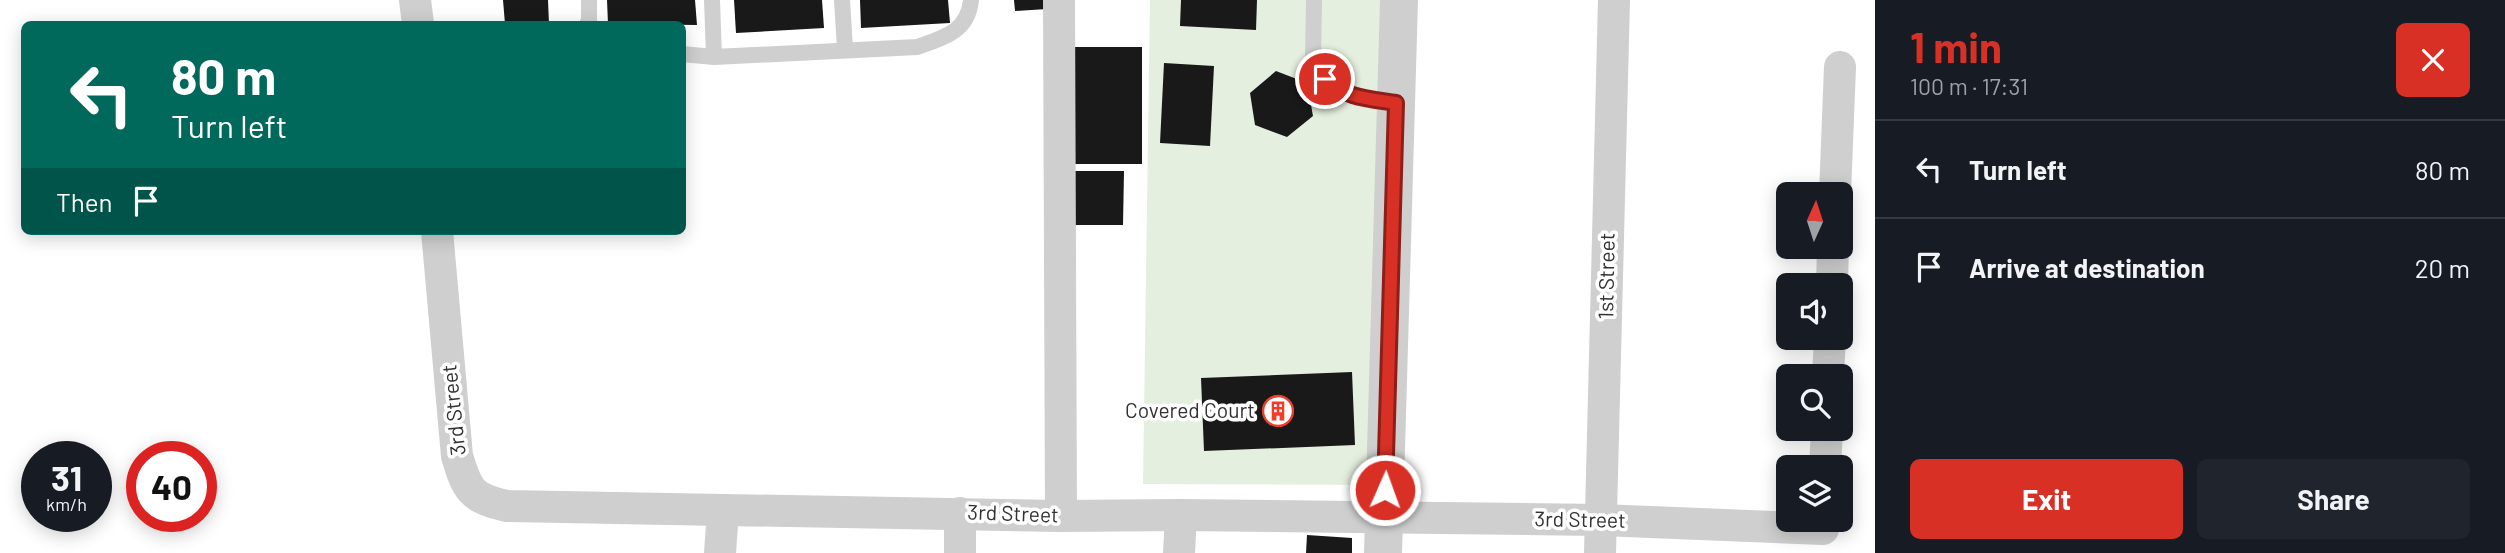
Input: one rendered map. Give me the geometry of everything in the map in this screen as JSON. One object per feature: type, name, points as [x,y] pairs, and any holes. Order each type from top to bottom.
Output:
[{"type":"street","points":[[415,0],[418,21]]},
{"type":"street","points":[[1059,0],[1060,516]]},
{"type":"street","points":[[1384,535],[1399,0]]},
{"type":"street","name":"1st Street","points":[[1600,553],[1614,0]]},
{"type":"street","points":[[1835,182],[1840,68]]},
{"type":"street","name":"3rd Street","points":[[437,235],[457,456],[466,484],[476,496],[507,506],[1060,516],[1181,515],[1384,535],[1601,520],[1823,534]]},
{"type":"street","points":[[720,553],[723,510]]},
{"type":"street","points":[[960,513],[960,553]]},
{"type":"street","points":[[1180,553],[1181,515]]},
{"type":"lane","points":[[589,0],[589,21]]},
{"type":"lane","points":[[712,0],[714,57]]},
{"type":"lane","points":[[842,0],[845,49]]},
{"type":"lane","points":[[686,54],[714,57],[917,47],[946,37],[959,27],[970,13],[971,0]]},
{"type":"lane","points":[[1314,0],[1313,59],[1318,72],[1335,89],[1353,96],[1396,103]]},
{"type":"green space","points":[[1150,0],[1384,0],[1369,485],[1143,484]]},
{"type":"building","points":[[503,0],[548,0],[549,21],[505,21]]},
{"type":"building","points":[[607,0],[695,0],[697,25],[686,25],[686,21],[608,21]]},
{"type":"building","points":[[734,0],[822,0],[824,28],[736,33]]},
{"type":"building","points":[[860,0],[948,0],[950,23],[861,28]]},
{"type":"building","points":[[1014,0],[1046,0],[1047,9],[1015,11]]},
{"type":"building","points":[[1181,0],[1257,0],[1256,30],[1180,26]]},
{"type":"building","points":[[1071,47],[1142,47],[1142,164],[1071,164]]},
{"type":"building","points":[[1164,63],[1214,66],[1210,146],[1160,143]]},
{"type":"building","points":[[1276,71],[1307,83],[1313,116],[1287,137],[1255,125],[1250,93]]},
{"type":"building","points":[[1072,171],[1124,171],[1123,225],[1072,225]]},
{"type":"building","name":"Covered Court","points":[[1352,372],[1355,445],[1204,451],[1201,378]]},
{"type":"building","points":[[1307,535],[1352,538],[1352,553],[1306,553]]},
{"type":"place","name":"Covered Court","points":[[1278,411]]},
{"type":"route","points":[[1325,79],[1335,89],[1353,96],[1396,103],[1385,490]]}]
